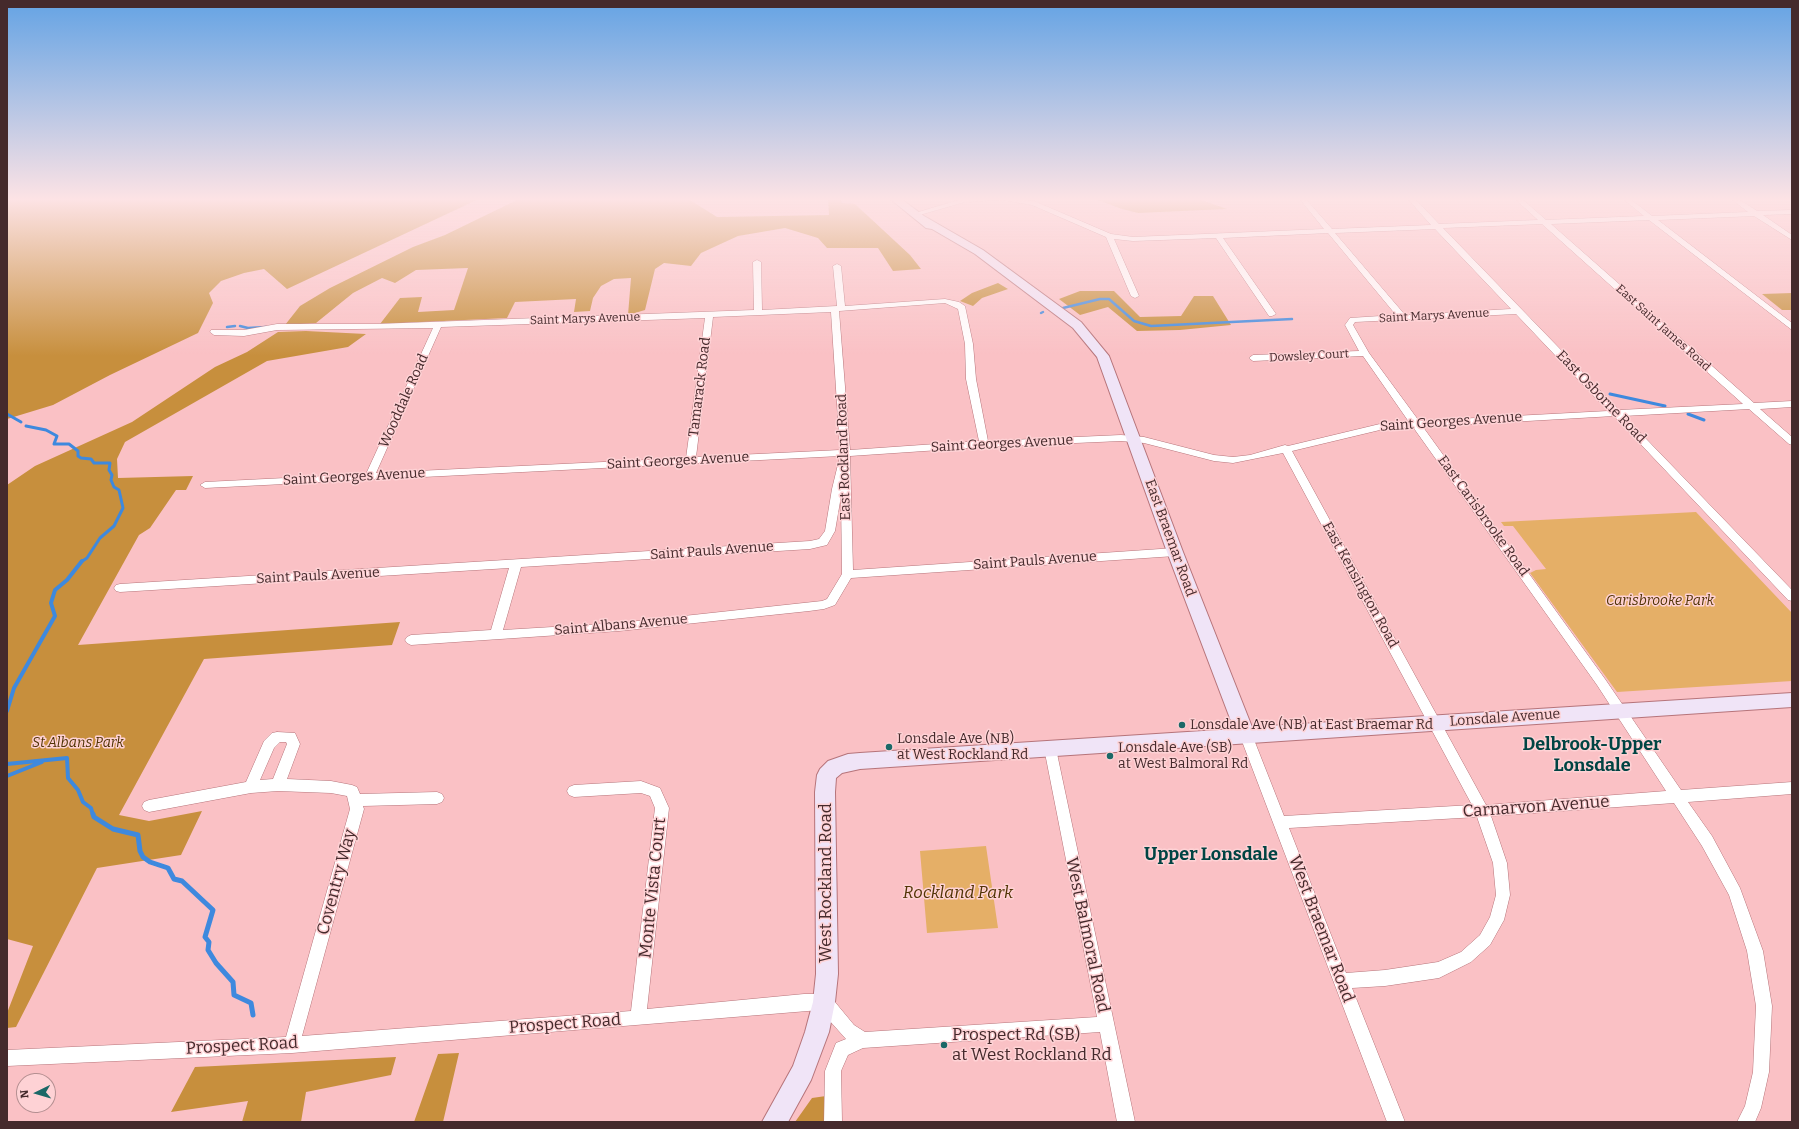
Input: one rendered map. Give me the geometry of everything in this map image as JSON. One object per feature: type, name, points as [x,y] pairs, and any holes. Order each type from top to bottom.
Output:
[{"type":"street","name":"East Braemar Road","points":[[967,251],[1011,286],[1092,343],[1107,364],[1175,552],[1246,736]]},
{"type":"street","points":[[1115,251],[1135,296]]},
{"type":"street","points":[[1229,251],[1272,314]]},
{"type":"street","points":[[1346,251],[1402,317]]},
{"type":"street","name":"East Osborne Road","points":[[1461,251],[1792,597]]},
{"type":"street","name":"East Saint James Road","points":[[1577,251],[1792,442]]},
{"type":"street","points":[[1693,251],[1792,327]]},
{"type":"street","points":[[757,262],[758,313]]},
{"type":"street","name":"East Rockland Road","points":[[837,266],[848,574]]},
{"type":"street","name":"Saint Marys Avenue","points":[[214,332],[244,333],[277,327],[438,325],[758,313],[838,309],[940,301],[956,304],[962,308],[969,344],[971,380],[984,444]]},
{"type":"street","name":"Saint Marys Avenue","points":[[1350,322],[1353,320],[1519,311]]},
{"type":"street","name":"Tamarack Road","points":[[691,460],[709,315]]},
{"type":"street","name":"East Carisbrooke Road","points":[[1350,322],[1349,325],[1365,353],[1620,710],[1680,797],[1707,841],[1735,894],[1755,951],[1764,1006],[1761,1072],[1753,1108],[1746,1122]]},
{"type":"street","name":"Wooddale Road","points":[[370,476],[438,325]]},
{"type":"street","name":"Dowsley Court","points":[[1253,358],[1365,353]]},
{"type":"street","name":"Saint Georges Avenue","points":[[205,485],[691,460],[845,457],[984,444],[1120,438],[1133,439],[1214,458],[1233,460],[1250,458],[1285,448],[1384,426],[1615,412],[1792,404]]},
{"type":"street","name":"East Kensington Road","points":[[1285,448],[1482,811],[1500,863],[1503,895],[1497,920],[1485,940],[1466,957],[1440,970],[1385,978],[1341,981]]},
{"type":"street","name":"Saint Pauls Avenue","points":[[120,588],[810,545],[823,542],[830,531],[837,489],[845,457]]},
{"type":"street","name":"Saint Pauls Avenue","points":[[848,574],[1175,552]]},
{"type":"street","points":[[496,634],[516,564]]},
{"type":"street","name":"Saint Albans Avenue","points":[[411,640],[619,627],[824,605],[831,602],[848,574]]},
{"type":"street","name":"Lonsdale Avenue","points":[[835,767],[854,762],[1050,748],[1792,700]]},
{"type":"street","name":"West Braemar Road","points":[[1246,736],[1396,1122]]},
{"type":"street","points":[[252,787],[269,745],[277,737],[290,737],[294,744],[278,785]]},
{"type":"street","name":"West Balmoral Road","points":[[1050,748],[1065,830],[1126,1122]]},
{"type":"street","name":"West Rockland Road","points":[[774,1122],[803,1072],[817,1032],[824,1002],[827,974],[825,792],[827,775],[835,767]]},
{"type":"street","points":[[149,806],[210,796],[252,787],[278,785],[331,787],[352,791],[354,800],[437,798]]},
{"type":"street","name":"Monte Vista Court","points":[[574,792],[641,787],[655,792],[662,808],[638,1018]]},
{"type":"street","name":"Carnarvon Avenue","points":[[1280,822],[1482,811],[1792,788]]},
{"type":"street","name":"Coventry Way","points":[[292,1045],[357,809],[354,800]]},
{"type":"street","name":"Prospect Road","points":[[7,1058],[292,1045],[638,1018],[804,1002],[824,1002]]},
{"type":"street","points":[[824,1002],[848,1031],[863,1040]]},
{"type":"street","points":[[833,1122],[833,1071],[842,1049],[863,1040],[1106,1024]]},
{"type":"green space","points":[[7,251],[369,251],[287,289],[264,269],[244,273],[221,281],[209,293],[213,303],[198,333],[110,375],[53,405],[7,419]]},
{"type":"green space","points":[[406,251],[706,251],[701,253],[691,266],[664,263],[655,269],[645,310],[628,315],[631,278],[614,279],[601,286],[593,298],[590,311],[574,312],[576,299],[515,302],[507,318],[380,324],[400,298],[422,297],[418,312],[454,310],[468,268],[416,270],[395,283],[382,278],[353,293],[316,323],[285,325],[300,306],[330,288]]},
{"type":"green space","points":[[880,251],[905,251],[921,269],[893,271]]},
{"type":"green space","points":[[998,283],[1008,289],[982,298],[973,306],[960,301],[972,293]]},
{"type":"green space","points":[[1080,291],[1114,291],[1140,317],[1181,316],[1194,296],[1213,296],[1231,325],[1180,330],[1137,331],[1108,307],[1080,315],[1059,299]]},
{"type":"green space","points":[[1792,293],[1792,310],[1782,310],[1762,294]]},
{"type":"green space","name":"St Albans Park","points":[[306,331],[366,334],[348,347],[267,361],[125,442],[117,459],[118,478],[193,476],[186,490],[176,490],[150,528],[139,535],[78,645],[400,622],[392,645],[204,659],[119,815],[149,821],[202,811],[181,855],[97,868],[16,1027],[7,1028],[7,1013],[33,946],[7,939],[7,485],[35,466],[132,422],[215,367],[247,352],[278,332]]},
{"type":"green space","name":"Carisbrooke Park","points":[[1696,512],[1792,613],[1792,681],[1617,692],[1530,573],[1536,570],[1546,569],[1513,526],[1504,526],[1501,522]]},
{"type":"green space","name":"Rockland Park","points":[[986,846],[998,928],[927,933],[920,851]]},
{"type":"green space","points":[[459,1053],[443,1122],[414,1122],[438,1054]]},
{"type":"green space","points":[[396,1057],[391,1075],[306,1092],[301,1122],[242,1122],[248,1101],[171,1112],[195,1067]]},
{"type":"green space","points":[[826,1096],[825,1122],[795,1122],[812,1098]]},
{"type":"waterway","points":[[1063,308],[1100,299],[1109,299],[1134,321],[1151,326],[1292,319]]},
{"type":"waterway","points":[[227,327],[235,326]]},
{"type":"waterway","points":[[240,326],[248,328],[266,327]]},
{"type":"waterway","points":[[1610,394],[1665,406]]},
{"type":"waterway","points":[[7,414],[21,422]]},
{"type":"waterway","points":[[1688,414],[1704,420]]},
{"type":"waterway","points":[[26,426],[46,430],[57,436],[54,444],[69,444],[78,451],[78,456],[81,458],[91,459],[94,463],[110,463],[109,470],[112,475],[111,480],[114,487],[119,490],[123,508],[114,526],[100,538],[87,558],[81,562]]},
{"type":"waterway","points":[[7,711],[14,688],[55,616],[51,603],[55,590],[67,580],[81,562]]},
{"type":"waterway","points":[[7,764],[67,758],[68,778],[78,790],[83,802],[91,808],[93,815]]},
{"type":"waterway","points":[[7,776],[42,762]]},
{"type":"waterway","points":[[93,814],[94,817],[113,829],[138,835],[140,851],[143,857],[150,862],[168,868],[174,879],[182,881],[213,910],[205,937],[209,942],[208,950],[216,963],[233,982],[234,995],[251,1003],[253,1015]]},
{"type":"place","name":"Lonsdale Ave (NB) at East Braemar Rd","points":[[1182,725]]},
{"type":"place","name":"Lonsdale Ave (NB) at West Rockland Rd","points":[[889,747]]},
{"type":"place","name":"Lonsdale Ave (SB) at West Balmoral Rd","points":[[1110,756]]},
{"type":"place","name":"Prospect Rd (SB) at West Rockland Rd","points":[[944,1045]]},
{"type":"district","name":"Delbrook-Upper Lonsdale","points":[[1592,755]]},
{"type":"district","name":"Upper Lonsdale","points":[[1211,855]]}]
